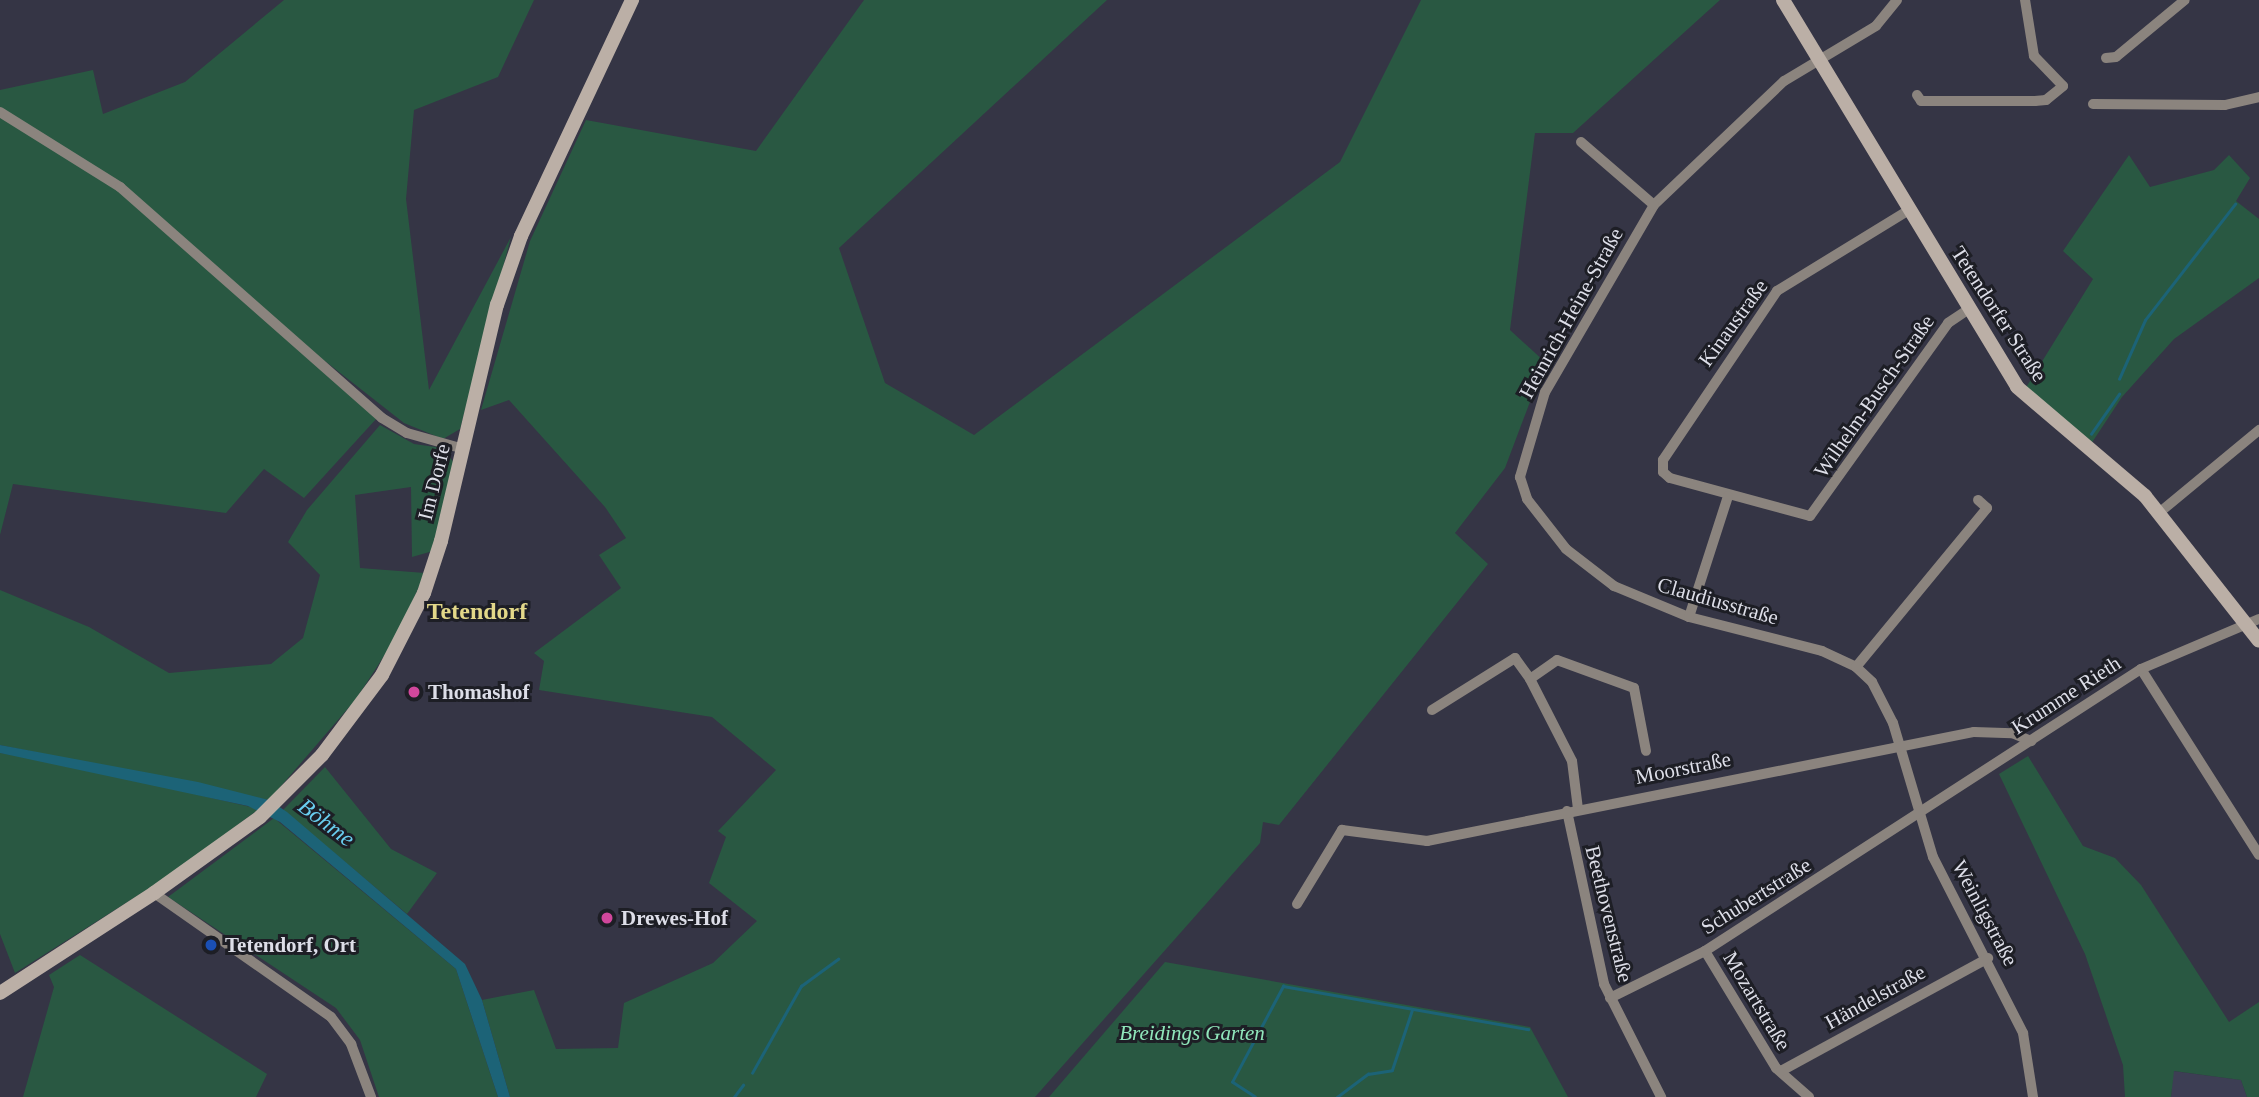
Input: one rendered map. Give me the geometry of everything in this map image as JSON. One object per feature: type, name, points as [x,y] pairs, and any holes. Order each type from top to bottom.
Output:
[{"type":"street","name":"Im Dorfe","points":[[0,993],[155,893],[260,817],[281,798],[363,704],[403,638],[433,567],[464,449],[497,305],[521,236],[632,0]]},
{"type":"street","name":"Tetendorfer Straße","points":[[1783,0],[1969,309],[2028,399],[2160,512],[2254,624],[2259,641]]},
{"type":"street","name":"Heinrich-Heine-Straße","points":[[1526,443],[1545,392],[1654,205],[1784,81],[1876,26],[1897,0]]},
{"type":"street","points":[[1917,94],[1921,101],[2035,101],[2046,100],[2063,86],[2034,56],[2025,0]]},
{"type":"street","points":[[2106,58],[2116,57],[2185,0]]},
{"type":"street","points":[[2093,104],[2225,105],[2259,97]]},
{"type":"street","points":[[0,112],[120,187],[382,418],[407,433],[464,449]]},
{"type":"street","points":[[1581,142],[1654,205]]},
{"type":"street","name":"Kinaustraße","points":[[1728,496],[1663,472],[1663,460],[1777,291],[1909,210]]},
{"type":"street","name":"Wilhelm-Busch-Straße","points":[[1728,496],[1801,516],[1816,512],[1945,326],[1969,309]]},
{"type":"street","points":[[2160,512],[2259,430]]},
{"type":"street","name":"Claudiusstraße","points":[[1526,443],[1522,488],[1566,549],[1614,586],[1689,617],[1822,651],[1856,667],[1883,698],[1900,747]]},
{"type":"street","points":[[1689,617],[1728,496]]},
{"type":"street","points":[[1856,667],[1987,508],[1978,500]]},
{"type":"street","name":"Krumme Rieth","points":[[1917,817],[2141,669],[2254,624]]},
{"type":"street","points":[[1432,710],[1515,658],[1530,679],[1557,660],[1634,688],[1646,751]]},
{"type":"street","points":[[2141,669],[2259,855]]},
{"type":"street","name":"Beethovenstraße","points":[[1530,679],[1572,761],[1572,810],[1610,998],[1661,1097]]},
{"type":"street","name":"Moorstraße","points":[[1297,904],[1342,830],[1427,841],[1572,810],[1980,732],[2031,741]]},
{"type":"street","name":"Weinligstraße","points":[[1900,747],[1917,817],[2023,1033],[2029,1096]]},
{"type":"street","name":"Schubertstraße","points":[[1610,998],[1704,951],[1917,817]]},
{"type":"street","points":[[155,893],[331,1017],[351,1044],[371,1097]]},
{"type":"street","name":"Mozartstraße","points":[[1704,951],[1781,1071],[1809,1097]]},
{"type":"street","name":"Händelstraße","points":[[1781,1071],[1988,958]]},
{"type":"shaded area","points":[[0,745],[198,782],[269,800],[287,812],[465,964],[482,1000],[510,1097],[498,1097],[456,969],[280,822],[248,806],[0,753]]},
{"type":"shaded area","points":[[2173,1071],[2241,1080],[2247,1097],[2171,1097]]},
{"type":"green space","points":[[284,0],[534,0],[498,77],[414,110],[406,199],[429,390],[511,237],[460,429],[443,439],[404,423],[325,361],[319,365],[377,418],[304,498],[264,469],[226,513],[13,484],[0,535],[0,90],[93,70],[103,114],[185,82]]},
{"type":"green space","points":[[864,0],[1107,0],[839,248],[885,383],[974,435],[1340,162],[1421,0],[1720,0],[1573,133],[1535,133],[1510,330],[1545,362],[1505,468],[1455,533],[1488,564],[1279,825],[1263,822],[1260,843],[1035,1097],[510,1097],[482,1000],[534,990],[556,1049],[618,1048],[624,1003],[713,963],[757,921],[709,883],[726,837],[718,831],[776,770],[712,717],[539,690],[544,661],[534,653],[621,588],[599,555],[626,538],[605,507],[509,400],[481,410],[530,241],[586,120],[756,151]]},
{"type":"green space","points":[[2129,155],[2150,187],[2214,170],[2229,155],[2250,178],[2236,201],[2259,219],[2259,278],[2174,339],[2122,397],[2091,444],[2025,389],[2093,279],[2063,251]]},
{"type":"green space","points":[[380,425],[414,444],[443,448],[454,463],[433,551],[412,557],[411,487],[355,495],[360,568],[425,573],[397,636],[356,699],[269,800],[0,745],[0,590],[89,627],[169,673],[271,664],[303,638],[320,575],[288,542],[307,510]]},
{"type":"green space","points":[[0,753],[53,761],[259,809],[167,877],[15,973],[0,934]]},
{"type":"green space","points":[[2028,756],[2083,846],[2115,858],[2141,885],[2229,1022],[2259,1002],[2259,1097],[2247,1097],[2241,1080],[2174,1071],[2171,1097],[2125,1097],[2123,1065],[2085,954],[1999,774]]},
{"type":"green space","points":[[325,767],[391,849],[437,873],[407,914],[283,810]]},
{"type":"green space","points":[[274,818],[456,969],[498,1097],[379,1097],[360,1040],[336,1008],[168,897]]},
{"type":"green space","points":[[80,955],[267,1074],[256,1097],[23,1097],[54,987],[49,975]]},
{"type":"green space","name":"Breidings Garten","points":[[1165,962],[1530,1027],[1568,1097],[1049,1097]]},
{"type":"waterway","points":[[2119,379],[2145,320],[2235,204]]},
{"type":"waterway","points":[[2091,434],[2119,394]]},
{"type":"waterway","points":[[752,1073],[801,986],[838,959]]},
{"type":"waterway","points":[[1255,1097],[1232,1082],[1283,986],[1528,1029]]},
{"type":"waterway","points":[[1337,1097],[1368,1074],[1392,1070],[1412,1010]]},
{"type":"waterway","points":[[734,1097],[743,1085]]},
{"type":"place","name":"Thomashof","points":[[414,692]]},
{"type":"place","name":"Drewes-Hof","points":[[607,918]]},
{"type":"place","name":"Tetendorf, Ort","points":[[211,945]]},
{"type":"district","name":"Tetendorf","points":[[477,612]]},
{"type":"water label","name":"Böhme","points":[[326,823]]}]
